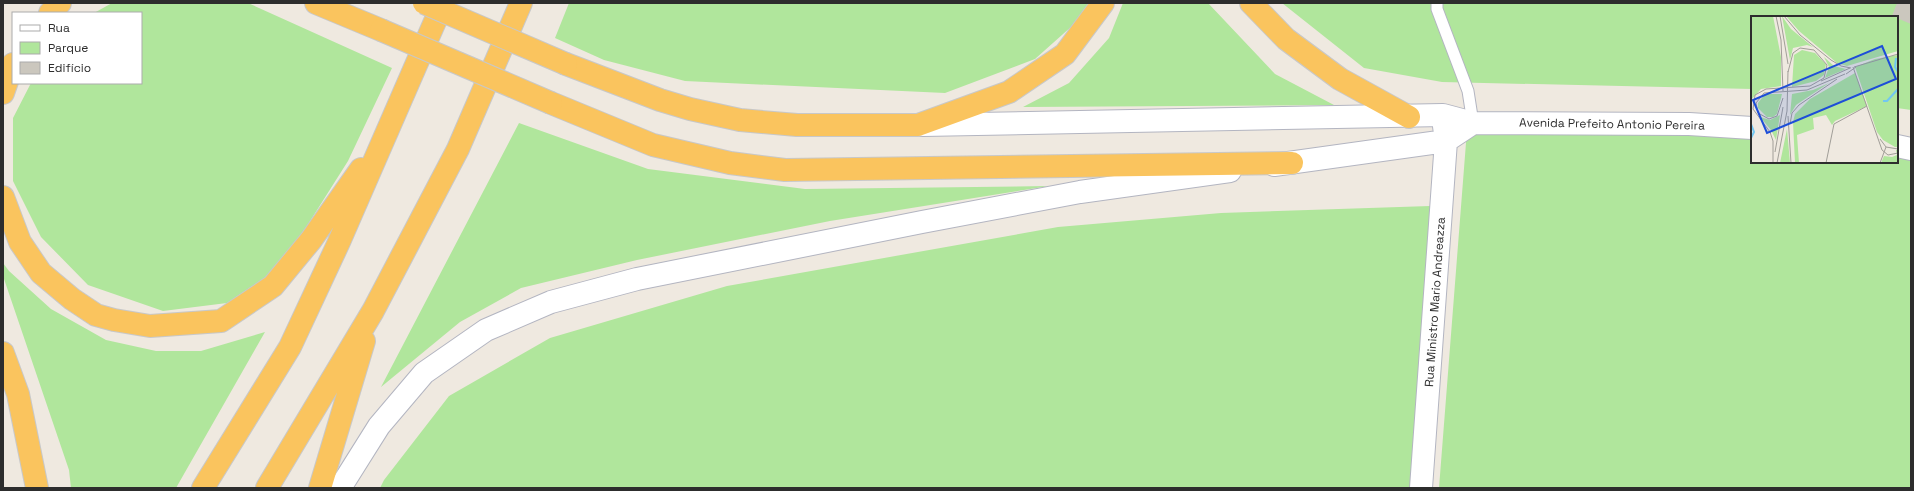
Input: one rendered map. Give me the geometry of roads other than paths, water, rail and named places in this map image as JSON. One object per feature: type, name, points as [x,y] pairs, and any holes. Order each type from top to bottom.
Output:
[{"type":"highway","points":[[51,12],[60,3]]},
{"type":"highway","points":[[316,3],[550,103],[653,145],[730,163],[785,170],[1292,163]]},
{"type":"highway","points":[[424,3],[566,64],[660,100],[690,109],[740,120],[797,125],[918,125],[1009,92],[1065,54],[1104,3]]},
{"type":"highway","points":[[203,488],[290,347],[339,242],[443,3]]},
{"type":"highway","points":[[267,488],[373,311],[458,149],[521,3]]},
{"type":"highway","points":[[1251,3],[1286,39],[1340,79],[1410,117]]},
{"type":"highway","points":[[3,93],[12,67]]},
{"type":"highway","points":[[3,197],[20,242],[41,273],[72,299],[96,315],[114,320],[150,326],[221,321],[273,286],[311,240],[390,127]]},
{"type":"highway","points":[[320,488],[373,311]]},
{"type":"highway","points":[[3,353],[18,394],[37,488]]},
{"type":"street","name":"Avenida Prefeito Antonio Pereira","points":[[918,125],[1410,117],[1443,115],[1473,123],[1689,124],[1751,128]]},
{"type":"street","name":"Rua Ministro Mario Andreazza","points":[[1421,488],[1446,141],[1443,115]]},
{"type":"street","points":[[340,488],[379,426],[424,373],[486,330],[551,302],[644,278],[1080,192],[1446,141],[1473,123]]},
{"type":"street","points":[[1898,146],[1911,150]]},
{"type":"lane","points":[[1437,3],[1437,9],[1468,91],[1473,123]]}]
